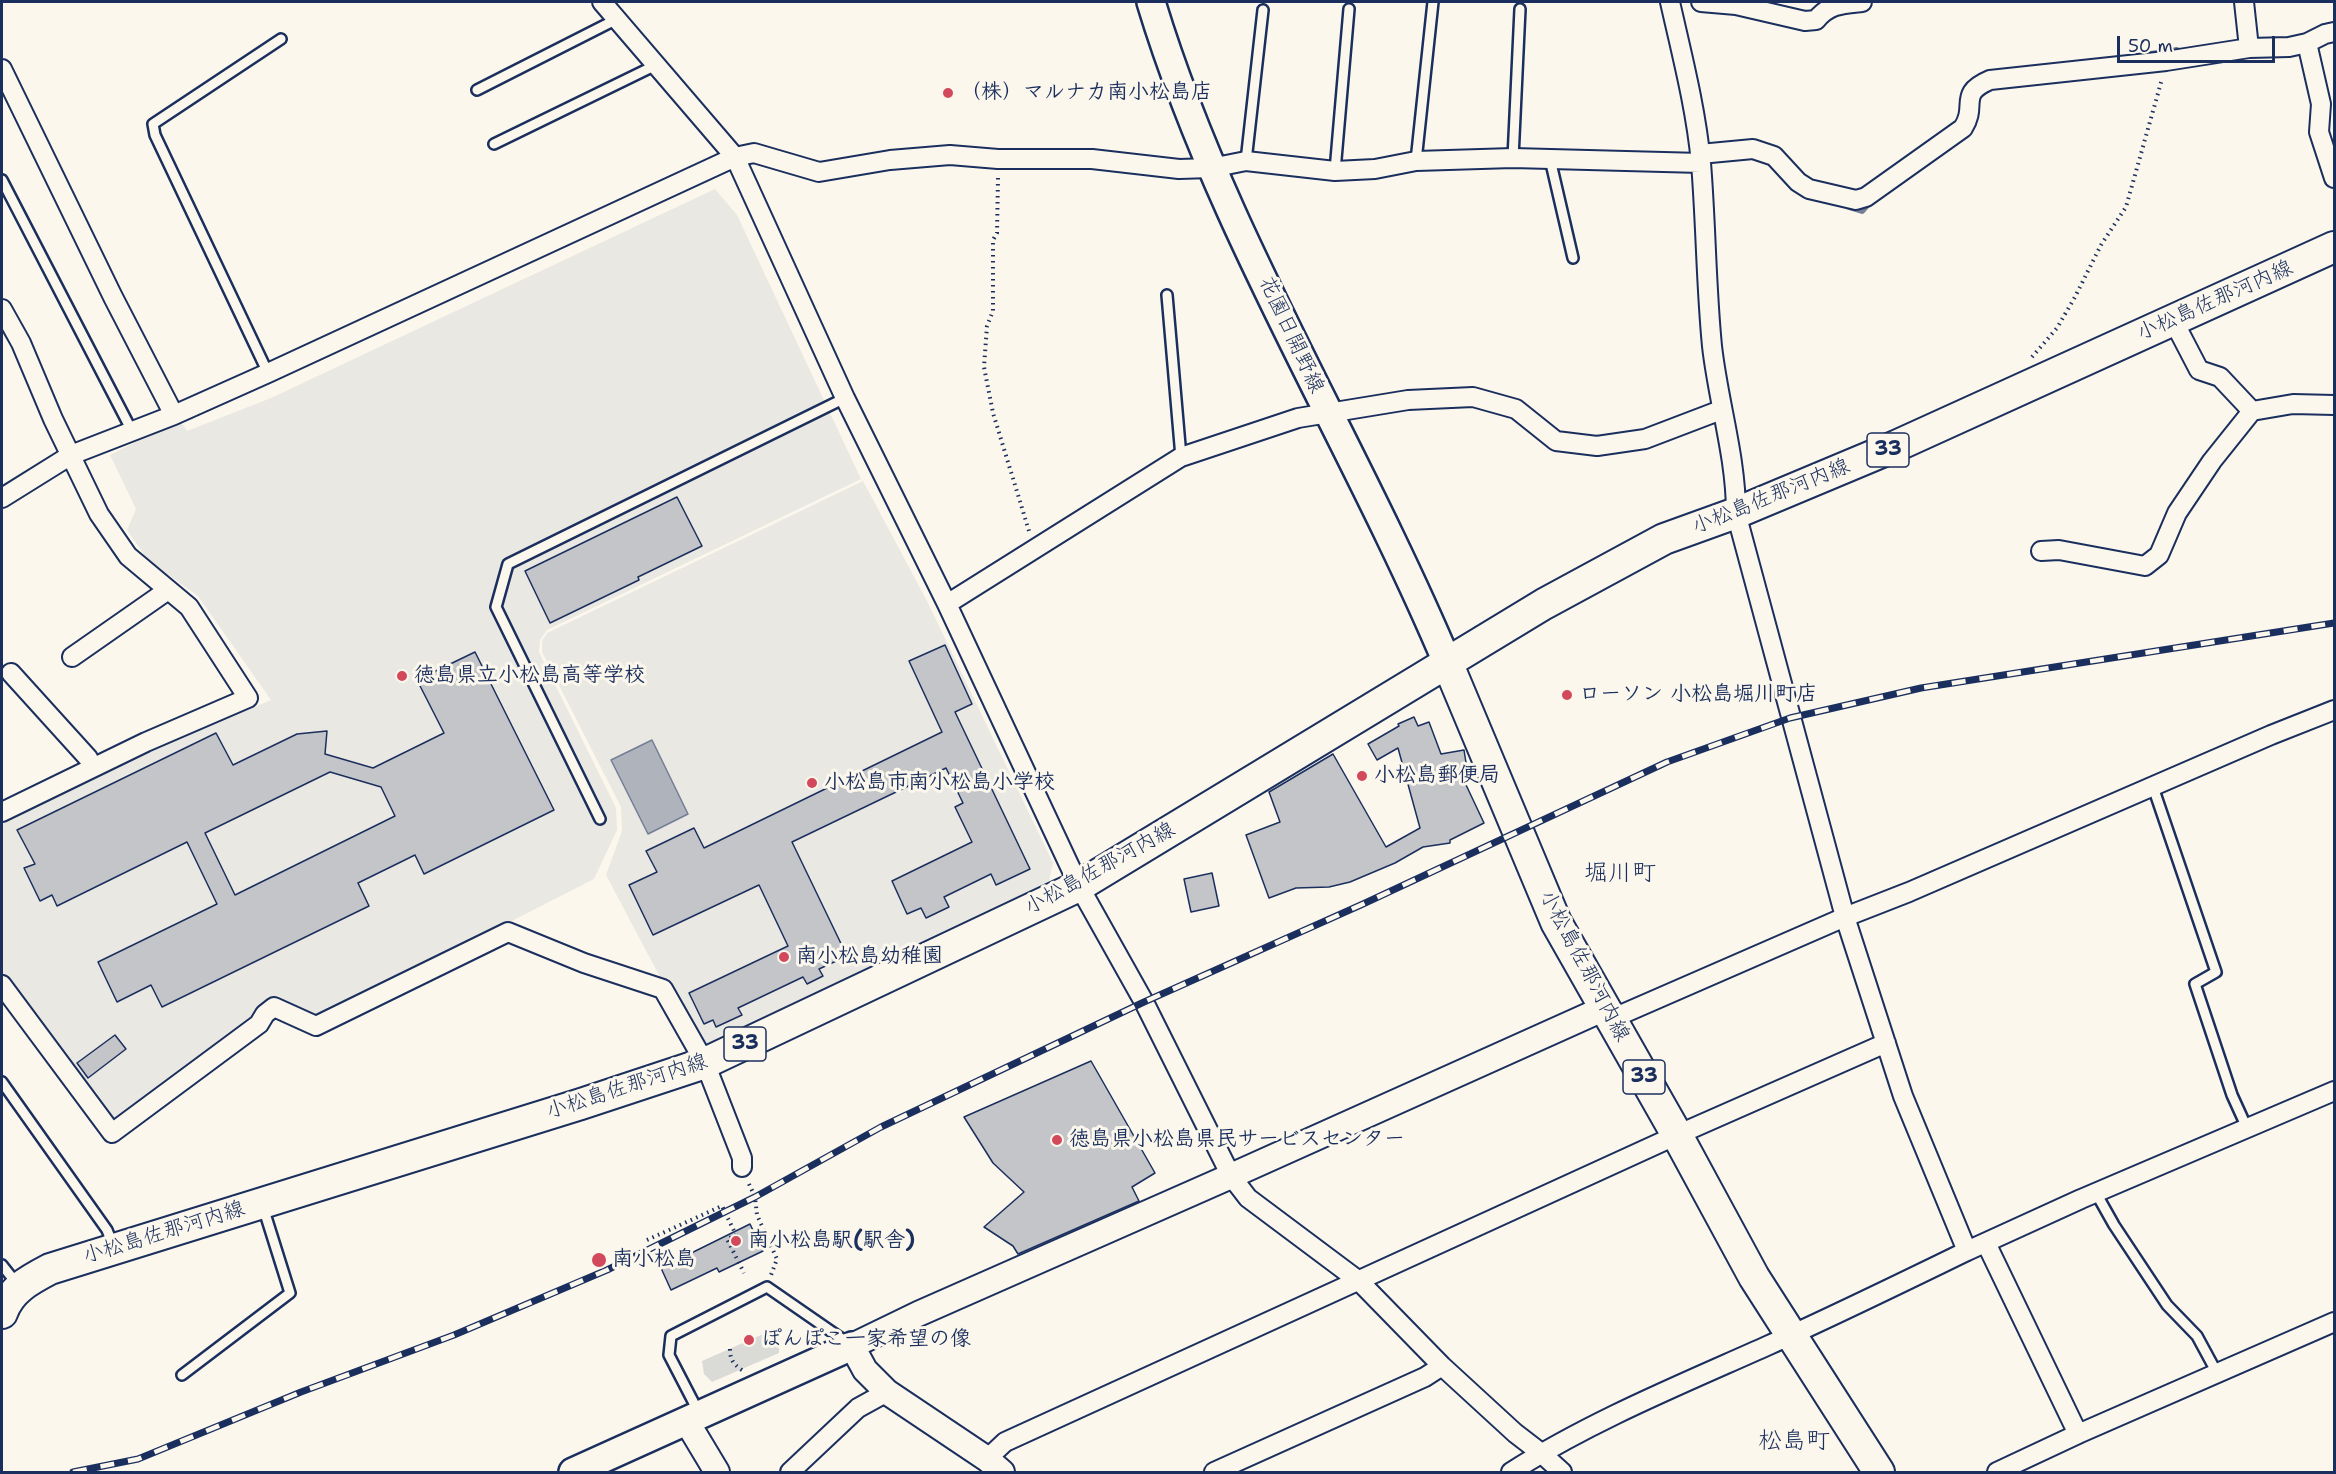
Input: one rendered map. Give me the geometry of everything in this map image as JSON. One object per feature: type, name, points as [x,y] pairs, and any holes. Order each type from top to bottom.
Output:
[{"type":"main road","name":"花園日開野線","points":[[1151,2],[1165,49],[1212,168],[1328,414],[1423,607],[1446,662]]},
{"type":"main road","name":"小松島佐那河内線","points":[[2,1313],[11,1276],[24,1282],[50,1269],[581,1104],[705,1063],[1079,886],[1446,662],[1544,604],[1664,539],[1736,513],[1896,446],[2334,247]]},
{"type":"main road","name":"小松島佐那河内線","points":[[1446,662],[1556,922],[1677,1135],[1754,1277],[1879,1473]]},
{"type":"main road","points":[[573,1473],[852,1346]]},
{"type":"street","points":[[602,2],[735,157],[845,398],[947,603],[1079,886],[1144,1002],[1231,1176],[1248,1198],[1359,1281],[1442,1366],[1562,1473]]},
{"type":"street","points":[[1670,2],[1696,124],[1712,345],[1721,411],[1736,484],[1736,513],[1845,917],[1903,1096],[1968,1251]]},
{"type":"street","points":[[1701,2],[1736,5],[1804,21],[1816,20],[1823,11],[1834,5],[1862,2]]},
{"type":"street","points":[[2244,2],[2249,48]]},
{"type":"street","points":[[2,498],[71,454],[174,415],[735,157],[754,153],[819,172],[890,160],[950,155],[998,159],[1092,159],[1179,169],[1212,168],[1246,161],[1335,171],[1375,169],[1416,160],[1700,158],[1753,149],[1774,156],[1798,182],[1809,189],[1856,200],[1866,197],[1963,128],[1969,119],[1970,94],[1983,83],[2166,61],[2249,48],[2289,47],[2307,43],[2334,32]]},
{"type":"street","points":[[2307,43],[2321,104],[2319,132],[2334,178]]},
{"type":"street","points":[[2,69],[108,287],[174,415]]},
{"type":"street","points":[[2,309],[21,343],[99,514],[128,556],[189,607],[248,698],[212,712],[93,767],[2,812]]},
{"type":"street","points":[[2173,320],[2199,370],[2220,377],[2252,411]]},
{"type":"street","points":[[947,603],[1180,457],[1298,418],[1408,400],[1473,397],[1516,409],[1556,441],[1597,446],[1645,439],[1721,411]]},
{"type":"street","points":[[2041,551],[2059,550],[2145,566],[2159,555],[2177,513],[2212,461],[2252,411],[2293,404],[2334,405]]},
{"type":"street","points":[[72,657],[168,590]]},
{"type":"street","points":[[11,673],[88,758],[93,767]]},
{"type":"street","points":[[1886,1043],[1677,1135],[1005,1442],[997,1469],[887,1392],[865,1370],[852,1346],[918,1314],[1231,1176],[1608,1013],[1909,892],[2334,710]]},
{"type":"street","points":[[2,985],[112,1133],[259,1024],[265,1014],[274,1007],[316,1026],[507,932],[584,963],[663,989],[705,1063],[742,1158],[742,1167]]},
{"type":"street","points":[[1510,1473],[1541,1453],[1677,1386],[1968,1251],[2096,1193],[2334,1091]]},
{"type":"street","points":[[1986,1243],[2078,1434]]},
{"type":"street","points":[[1997,1473],[2078,1434],[2334,1322]]},
{"type":"street","points":[[1214,1473],[1425,1377],[1442,1366]]},
{"type":"street","points":[[790,1473],[827,1435],[858,1408],[887,1392]]},
{"type":"street","points":[[694,1419],[717,1473]]},
{"type":"lane","points":[[1416,160],[1433,2]]},
{"type":"lane","points":[[1335,171],[1349,9]]},
{"type":"lane","points":[[1513,158],[1520,9]]},
{"type":"lane","points":[[1246,161],[1263,10]]},
{"type":"lane","points":[[477,90],[617,19]]},
{"type":"lane","points":[[268,373],[155,135],[153,124],[281,39]]},
{"type":"lane","points":[[494,144],[656,64]]},
{"type":"lane","points":[[1551,159],[1573,258]]},
{"type":"lane","points":[[2,180],[132,432]]},
{"type":"lane","points":[[1167,295],[1180,457]]},
{"type":"lane","points":[[600,819],[496,607],[508,564],[845,398]]},
{"type":"lane","points":[[2153,787],[2216,972],[2195,984],[2232,1095],[2247,1128]]},
{"type":"lane","points":[[2,1082],[107,1230],[114,1249]]},
{"type":"lane","points":[[2096,1193],[2114,1225],[2167,1305],[2197,1336],[2217,1373]]},
{"type":"lane","points":[[182,1375],[290,1293],[262,1203]]},
{"type":"lane","points":[[694,1419],[669,1355],[671,1336],[767,1287],[852,1346]]},
{"type":"path","points":[[2025,387],[2026,366],[2036,350],[2057,328],[2102,245],[2126,207],[2166,61]]},
{"type":"path","points":[[998,159],[997,233],[993,240],[993,311],[987,326],[984,367],[993,413],[1035,548]]},
{"type":"path","points":[[742,1167],[755,1197],[757,1215],[777,1259],[767,1287]]},
{"type":"path","points":[[647,1240],[722,1206],[736,1234],[727,1239],[744,1273]]},
{"type":"path","points":[[730,1349],[730,1357],[734,1365],[742,1370]]},
{"type":"shaded area","name":"徳島県立小松島高等学校","points":[[715,189],[737,215],[861,479],[547,630],[540,640],[539,652],[616,808],[617,830],[594,879],[312,1018],[278,996],[259,1004],[255,1016],[112,1121],[2,972],[2,824],[131,759],[271,700],[198,596],[148,560],[127,530],[136,509],[110,455],[180,420],[187,431],[271,398]]},
{"type":"shaded area","name":"小松島市南小松島小学校","points":[[863,481],[927,601],[1053,863],[1049,881],[948,934],[703,1047],[668,981],[660,977],[606,875],[622,831],[621,807],[542,652],[542,641],[547,633]]},
{"type":"shaded area","points":[[652,740],[688,814],[648,834],[611,760]]},
{"type":"shaded area","points":[[770,1331],[779,1340],[779,1353],[712,1382],[704,1374],[702,1361]]},
{"type":"building","points":[[677,497],[702,546],[638,577],[639,580],[550,623],[525,571]]},
{"type":"building","points":[[945,645],[972,704],[955,712],[1030,869],[996,885],[991,874],[944,897],[949,907],[926,918],[921,908],[907,914],[892,881],[972,842],[955,807],[963,803],[946,768],[792,842],[847,956],[819,969],[823,976],[807,984],[803,977],[738,1008],[742,1015],[716,1027],[713,1020],[704,1024],[689,993],[788,946],[759,885],[653,935],[629,885],[657,872],[646,851],[694,828],[704,848],[942,732],[909,661]]},
{"type":"building","points":[[475,652],[554,810],[424,874],[415,855],[358,883],[369,906],[162,1007],[151,985],[117,1002],[98,962],[217,904],[187,842],[57,906],[52,895],[40,901],[24,868],[35,864],[17,830],[216,733],[233,765],[297,734],[327,731],[325,754],[373,768],[444,733],[417,680]],"holes":[[[330,772],[381,787],[395,816],[235,895],[205,833]]]},
{"type":"building","points":[[1414,717],[1418,726],[1429,722],[1441,754],[1464,750],[1467,769],[1459,770],[1484,823],[1450,840],[1450,843],[1423,847],[1395,863],[1350,882],[1329,887],[1296,888],[1269,898],[1246,835],[1280,822],[1269,792],[1333,754],[1386,847],[1420,828],[1398,748],[1377,760],[1368,744],[1399,726],[1398,724]]},
{"type":"building","points":[[1212,873],[1219,906],[1191,912],[1184,879]]},
{"type":"building","points":[[115,1035],[126,1049],[88,1078],[77,1063]]},
{"type":"building","name":"徳島県小松島県民サービスセンター","points":[[1091,1061],[1155,1173],[1132,1187],[1139,1201],[1018,1254],[1013,1246],[984,1227],[1024,1192],[993,1163],[964,1117]]},
{"type":"building","name":"南小松島駅(駅舎)","points":[[750,1224],[763,1251],[719,1272],[717,1268],[671,1290],[661,1268]]},
{"type":"waterway","points":[[2151,54],[2177,50]]},
{"type":"waterway","points":[[1849,207],[1862,211],[1870,202]]},
{"type":"railway","points":[[73,1472],[138,1459],[301,1392],[454,1335],[607,1270],[755,1197],[881,1127],[1144,1002],[1363,904],[1667,762],[1790,718],[1921,688],[2334,623]]},
{"type":"place","name":"（株）マルナカ南小松島店","points":[[948,93]]},
{"type":"place","name":"徳島県立小松島高等学校","points":[[402,676]]},
{"type":"place","name":"ローソン 小松島堀川町店","points":[[1567,695]]},
{"type":"place","name":"小松島郵便局","points":[[1362,776]]},
{"type":"place","name":"小松島市南小松島小学校","points":[[812,783]]},
{"type":"place","name":"南小松島幼稚園","points":[[784,957]]},
{"type":"place","name":"徳島県小松島県民サービスセンター","points":[[1057,1140]]},
{"type":"place","name":"南小松島駅(駅舎)","points":[[736,1241]]},
{"type":"place","name":"南小松島","points":[[599,1260]]},
{"type":"place","name":"ぽんぽこ一家希望の像","points":[[749,1340]]},
{"type":"district","name":"堀川町","points":[[1620,874]]},
{"type":"district","name":"松島町","points":[[1794,1442]]}]
